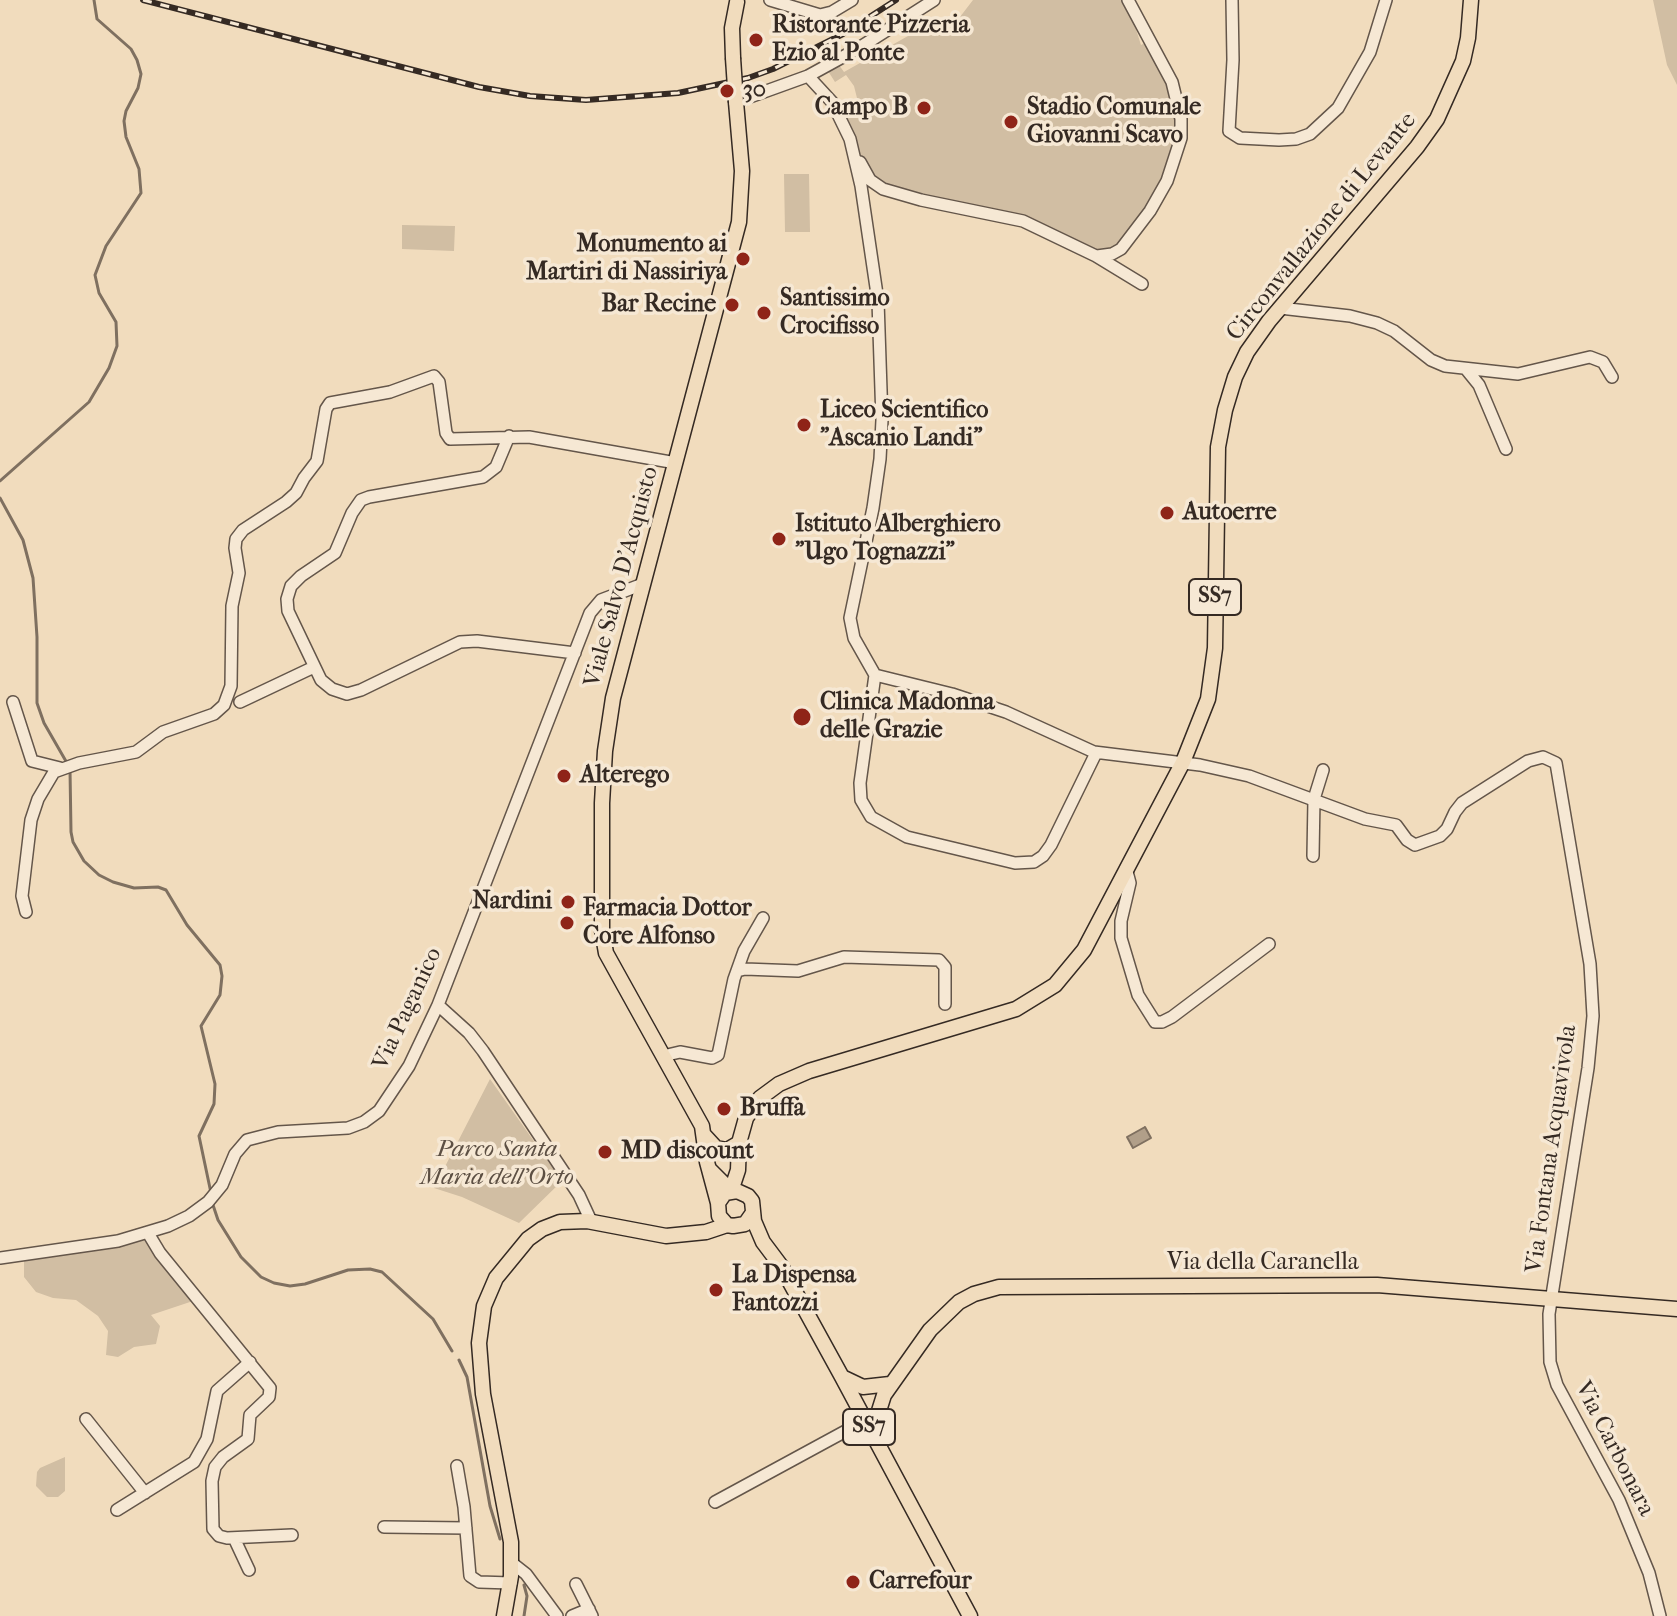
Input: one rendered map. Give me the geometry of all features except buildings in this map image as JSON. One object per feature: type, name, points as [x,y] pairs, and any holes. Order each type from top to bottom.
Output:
[{"type":"main road","name":"Circonvallazione di Levante","points":[[731,1191],[740,1161],[742,1127],[755,1103],[779,1084],[797,1075],[995,1017],[1042,995],[1063,978],[1084,950],[1183,762],[1204,713],[1213,676],[1217,469],[1223,415],[1242,362],[1280,308],[1417,147],[1437,119],[1463,61],[1471,0]]},
{"type":"main road","name":"Viale Salvo D'Acquisto","points":[[718,1206],[704,1135],[696,1114],[609,962],[602,930],[603,783],[613,698],[739,222],[742,171],[732,28],[737,1]]},
{"type":"main road","points":[[704,1135],[716,1148],[727,1150],[739,1143]]},
{"type":"main road","name":"SS7","points":[[740,1161],[752,1201],[752,1214],[763,1242],[781,1266],[970,1616]]},
{"type":"main road","points":[[710,1170],[731,1191]]},
{"type":"main road","points":[[690,1235],[708,1223],[725,1193],[737,1191],[748,1196]]},
{"type":"main road","name":"SS7","points":[[718,1206],[719,1216],[763,1242]]},
{"type":"main road","points":[[504,1616],[511,1583],[510,1532],[482,1386],[479,1340],[482,1312],[496,1278],[528,1239],[557,1223],[591,1221],[650,1234],[690,1235],[733,1225],[750,1219],[752,1214]]},
{"type":"main road","name":"Via della Caranella","points":[[862,1414],[948,1311],[974,1294],[1004,1286],[1358,1284],[1677,1309]]},
{"type":"main road","points":[[842,1377],[863,1387],[890,1384]]},
{"type":"main road","name":"Via della Caranella","points":[[876,1439],[879,1411],[890,1384]]},
{"type":"street","points":[[770,0],[820,15],[852,0]]},
{"type":"street","points":[[736,102],[808,76],[934,0]]},
{"type":"street","points":[[1096,256],[1121,249],[1150,211],[1167,181],[1181,138],[1181,119],[1172,82],[1128,0]]},
{"type":"street","points":[[1232,0],[1233,71],[1229,131],[1240,138],[1279,140],[1310,134],[1338,108],[1368,56],[1386,0]]},
{"type":"street","points":[[808,76],[832,102],[868,178],[880,188],[927,202],[1018,220],[1096,256],[1142,284]]},
{"type":"street","points":[[850,139],[861,186],[878,301],[882,434],[875,500],[850,607],[854,638],[875,675],[860,783],[861,800],[871,817],[907,837],[1018,864],[1037,861],[1051,845],[1096,753]]},
{"type":"street","points":[[1280,308],[1369,320],[1394,331],[1434,361],[1466,369],[1522,373],[1590,357],[1603,362],[1612,377]]},
{"type":"street","points":[[1466,369],[1479,385],[1506,449]]},
{"type":"street","points":[[13,702],[32,761],[60,768],[136,752],[163,732],[214,714],[224,705],[231,686],[232,602],[239,573],[236,541],[243,530],[293,497],[314,467],[326,409],[330,403],[390,392],[434,376],[439,382],[446,433],[450,439],[509,436],[550,440],[676,463]]},
{"type":"street","points":[[509,436],[496,467],[483,477],[369,497],[356,505],[335,553],[298,578],[288,592],[290,616],[314,667],[329,687],[347,694],[460,642],[477,641],[575,653]]},
{"type":"street","name":"Via Paganico","points":[[0,1258],[111,1242],[174,1224],[199,1210],[222,1185],[237,1151],[252,1138],[284,1131],[343,1129],[360,1125],[372,1117],[388,1100],[409,1066],[438,1005],[590,613],[598,602],[643,584]]},
{"type":"street","points":[[240,702],[314,667]]},
{"type":"street","name":"Via Fontana Acquavivola","points":[[875,675],[1000,710],[1096,753],[1183,762],[1237,772],[1365,819],[1396,825],[1411,843],[1419,845],[1443,834],[1462,803],[1528,761],[1546,758],[1557,766],[1590,964],[1593,1016],[1588,1068],[1552,1300]]},
{"type":"street","points":[[26,912],[22,896],[34,810],[46,782],[60,768]]},
{"type":"street","points":[[1313,856],[1314,799],[1323,770]]},
{"type":"street","points":[[1126,868],[1130,883],[1120,936],[1138,995],[1154,1021],[1162,1022],[1172,1017],[1269,944]]},
{"type":"street","points":[[663,1056],[680,1052],[719,1058],[737,971],[744,951],[763,918]]},
{"type":"street","points":[[737,971],[798,971],[844,957],[939,960],[945,969],[945,1004]]},
{"type":"street","points":[[438,1005],[469,1033],[483,1051],[579,1195],[591,1221]]},
{"type":"street","points":[[148,1233],[157,1249],[269,1385],[270,1394],[250,1415],[248,1439],[219,1461],[213,1476],[213,1529],[222,1537],[234,1538],[292,1535]]},
{"type":"street","name":"Via Carbonara","points":[[1552,1300],[1548,1343],[1553,1378],[1619,1500],[1649,1573],[1660,1616]]},
{"type":"street","points":[[117,1510],[187,1468],[196,1459],[207,1439],[217,1391],[250,1362]]},
{"type":"street","points":[[715,1502],[862,1414]]},
{"type":"street","points":[[86,1419],[145,1493]]},
{"type":"street","points":[[457,1466],[468,1568],[472,1578],[483,1583],[511,1583]]},
{"type":"street","points":[[384,1527],[466,1528]]},
{"type":"street","points":[[234,1538],[249,1570]]},
{"type":"street","points":[[512,1563],[526,1574],[557,1616]]},
{"type":"street","points":[[572,1616],[590,1612],[576,1584]]},
{"type":"green space","name":"Stadio Comunale Giovanni Scavo","points":[[973,0],[1122,0],[1141,45],[1145,43],[1169,84],[1179,128],[1176,148],[1151,204],[1117,248],[1096,252],[1024,217],[883,185],[869,172],[841,116],[858,102],[854,86],[846,75],[835,82],[828,71],[839,65],[844,72],[908,36],[905,30],[926,18],[937,36],[953,26]]},
{"type":"green space","points":[[1653,0],[1677,0],[1677,85],[1667,65]]},
{"type":"green space","points":[[784,174],[809,174],[810,232],[785,232]]},
{"type":"green space","points":[[402,225],[455,226],[454,251],[402,249]]},
{"type":"green space","name":"Parco Santa Maria dell'Orto","points":[[490,1079],[562,1181],[519,1223],[434,1188]]},
{"type":"green space","points":[[146,1239],[152,1251],[193,1301],[151,1315],[160,1326],[156,1344],[134,1347],[118,1357],[106,1355],[108,1331],[98,1316],[76,1300],[53,1298],[36,1292],[24,1277],[24,1259],[124,1246]]},
{"type":"green space","points":[[65,1457],[65,1491],[58,1497],[47,1497],[36,1486],[37,1472]]},
{"type":"shaded area","points":[[1145,1127],[1151,1138],[1133,1148],[1127,1137]]},
{"type":"waterway","points":[[0,481],[89,402],[109,368],[117,346],[116,322],[99,293],[95,275],[106,246],[141,193],[139,169],[126,137],[124,121],[141,74],[131,49],[97,19],[94,0]]},
{"type":"waterway","points":[[0,498],[23,540],[33,578],[37,703],[44,723],[67,763]]},
{"type":"waterway","points":[[70,770],[71,832],[84,861],[99,875],[113,882],[134,888],[158,887],[166,890],[187,925],[220,965],[220,995],[201,1026],[215,1084],[214,1104],[199,1136],[211,1193]]},
{"type":"waterway","points":[[213,1205],[218,1220],[241,1257],[261,1277],[290,1286],[348,1270],[382,1272],[433,1319],[452,1351]]},
{"type":"waterway","points":[[459,1360],[467,1377],[490,1506],[500,1539]]},
{"type":"waterway","points":[[524,1585],[527,1596],[524,1616]]},
{"type":"railway","points":[[143,0],[479,87],[530,96],[586,100],[678,93],[748,78],[843,34],[896,0]]},
{"type":"place","name":"Ristorante Pizzeria Ezio al Ponte","points":[[756,40]]},
{"type":"place","name":"30","points":[[727,91]]},
{"type":"place","name":"Campo B","points":[[924,108]]},
{"type":"place","name":"Stadio Comunale Giovanni Scavo","points":[[1011,122]]},
{"type":"place","name":"Monumento ai Martiri di Nassiriya","points":[[743,259]]},
{"type":"place","name":"Bar Recine","points":[[732,305]]},
{"type":"place","name":"Santissimo Crocifisso","points":[[764,313]]},
{"type":"place","name":"Liceo Scientifico \"Ascanio Landi\"","points":[[804,425]]},
{"type":"place","name":"Autoerre","points":[[1167,513]]},
{"type":"place","name":"Istituto Alberghiero \"Ugo Tognazzi\"","points":[[779,539]]},
{"type":"place","name":"Clinica Madonna delle Grazie","points":[[802,717]]},
{"type":"place","name":"Alterego","points":[[564,776]]},
{"type":"place","name":"Nardini","points":[[568,902]]},
{"type":"place","name":"Farmacia Dottor Core Alfonso","points":[[567,923]]},
{"type":"place","name":"Bruffa","points":[[724,1109]]},
{"type":"place","name":"MD discount","points":[[605,1152]]},
{"type":"place","name":"La Dispensa Fantozzi","points":[[716,1290]]},
{"type":"place","name":"Carrefour","points":[[853,1582]]}]
